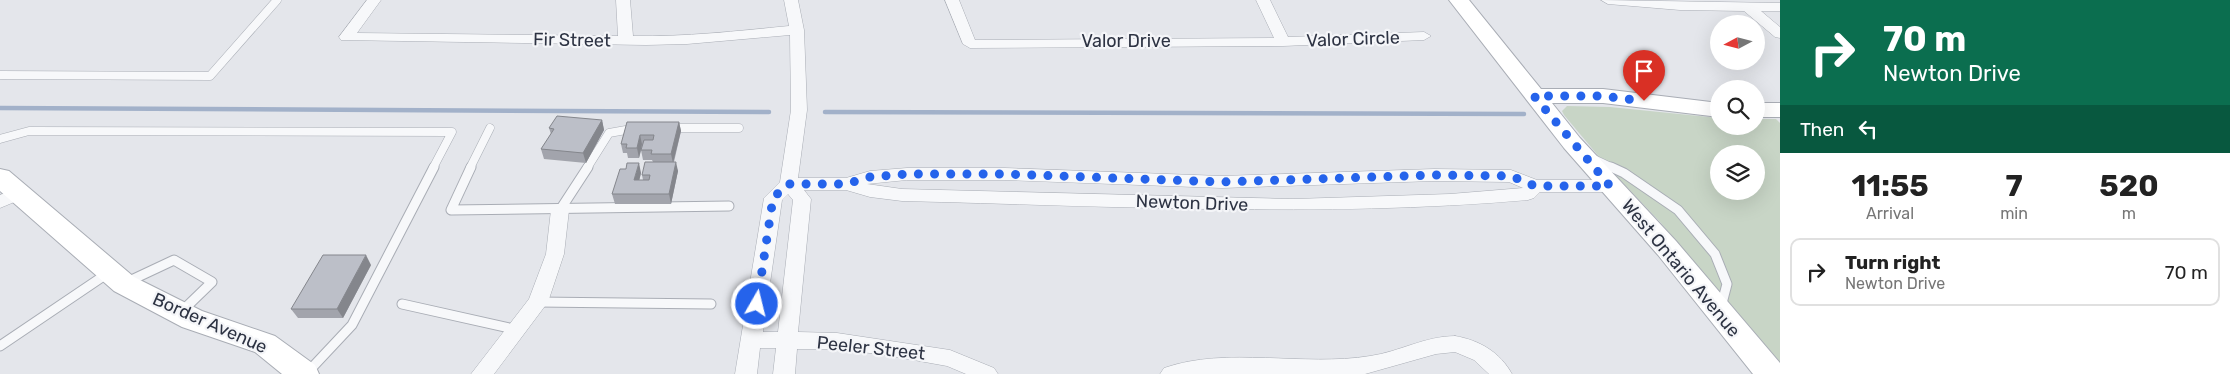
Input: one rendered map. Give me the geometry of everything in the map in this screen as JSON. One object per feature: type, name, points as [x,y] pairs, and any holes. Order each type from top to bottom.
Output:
[{"type":"street","name":"Fir Street","points":[[374,0],[346,37],[687,40],[797,30]]},
{"type":"street","points":[[623,0],[626,40]]},
{"type":"street","points":[[746,374],[773,198],[788,184],[799,110],[797,30],[790,0]]},
{"type":"street","name":"Valor Drive","points":[[952,0],[970,44],[1283,42]]},
{"type":"street","points":[[1262,0],[1283,42]]},
{"type":"street","name":"West Ontario Avenue","points":[[1459,0],[1582,154],[1667,248],[1771,374]]},
{"type":"street","points":[[1608,0],[1680,6],[1780,8]]},
{"type":"street","points":[[1748,7],[1780,34]]},
{"type":"street","name":"Valor Circle","points":[[1283,42],[1424,36]]},
{"type":"street","points":[[1534,96],[1602,96],[1710,109]]},
{"type":"street","points":[[1765,110],[1780,110]]},
{"type":"street","name":"Newton Drive","points":[[846,184],[870,177],[907,174],[1005,174],[1222,182],[1434,175],[1511,176],[1535,186],[1610,186]]},
{"type":"street","points":[[784,374],[789,341],[802,199],[788,184]]},
{"type":"street","name":"Newton Drive","points":[[788,184],[846,184],[870,191],[902,195],[1108,199],[1261,206],[1488,198],[1528,194],[1535,186]]},
{"type":"street","name":"Border Avenue","points":[[6,191],[118,278],[192,319],[265,344],[305,374]]},
{"type":"street","points":[[482,374],[538,302],[555,254],[560,210]]},
{"type":"street","name":"Peeler Street","points":[[752,340],[837,341],[895,348],[950,358],[987,374]]},
{"type":"street","points":[[1171,374],[1208,369],[1342,368],[1369,365],[1454,344],[1478,352],[1491,361],[1502,374]]},
{"type":"lane","points":[[0,75],[210,76],[276,0]]},
{"type":"lane","points":[[490,128],[451,206],[451,210],[560,210],[600,207],[729,206]]},
{"type":"lane","points":[[560,210],[609,133],[631,128],[651,128]]},
{"type":"lane","points":[[660,128],[739,128]]},
{"type":"lane","points":[[0,139],[36,131],[452,132],[352,325],[346,334],[305,374]]},
{"type":"lane","points":[[1582,154],[1624,173],[1678,210],[1715,254],[1727,284],[1720,312]]},
{"type":"lane","points":[[0,346],[118,278],[174,260],[212,282],[180,313]]},
{"type":"lane","points":[[538,302],[711,304]]},
{"type":"lane","points":[[402,304],[518,330]]},
{"type":"green space","points":[[1567,106],[1610,107],[1710,117],[1710,135],[1765,135],[1765,119],[1776,119],[1780,123],[1780,362],[1660,222],[1606,165],[1562,111]]},
{"type":"building","points":[[557,116],[602,120],[583,153],[541,149],[554,129],[549,128]]},
{"type":"building","points":[[627,122],[679,122],[671,154],[651,154],[652,150],[641,150],[644,140],[653,140],[654,135],[640,135],[637,148],[626,148],[627,144],[621,144]]},
{"type":"building","points":[[645,162],[676,162],[669,194],[612,194],[620,169],[626,169],[627,163],[639,163],[634,180],[649,180],[650,175],[642,175]]},
{"type":"building","points":[[323,255],[366,255],[337,309],[291,309]]},
{"type":"waterway","points":[[0,108],[769,112]]},
{"type":"waterway","points":[[825,112],[1524,114]]},
{"type":"route","points":[[757,304],[773,198],[788,184],[846,184],[870,177],[907,174],[1005,174],[1222,182],[1314,181],[1434,175],[1511,176],[1535,186],[1610,186],[1534,96],[1602,96],[1644,101]]}]
